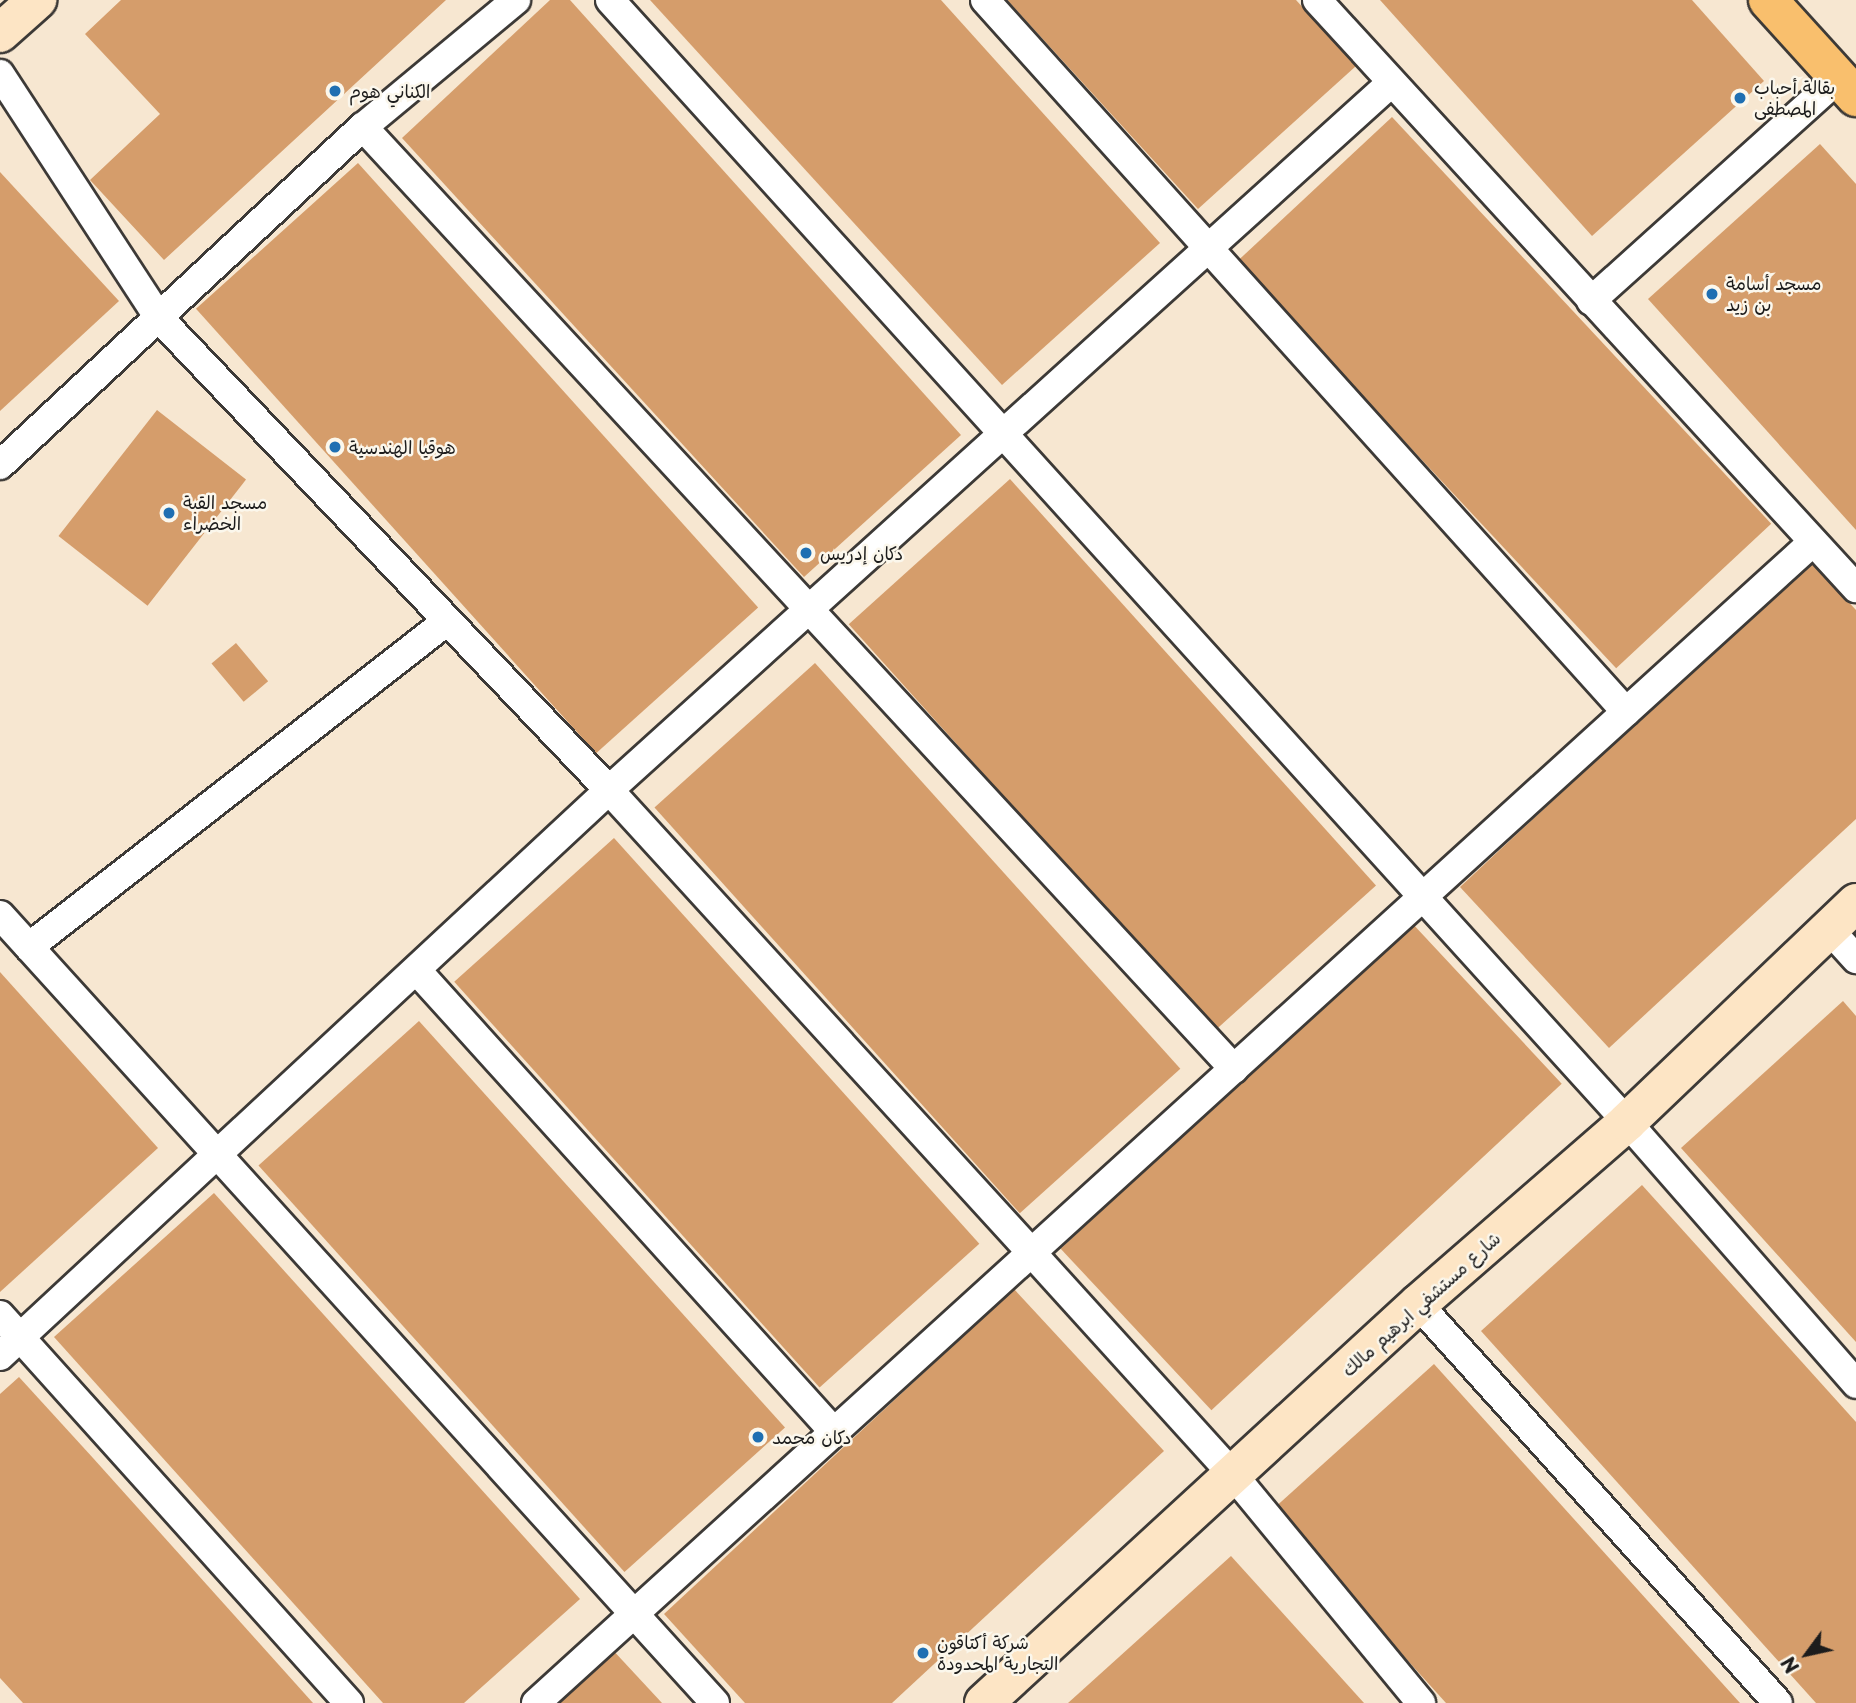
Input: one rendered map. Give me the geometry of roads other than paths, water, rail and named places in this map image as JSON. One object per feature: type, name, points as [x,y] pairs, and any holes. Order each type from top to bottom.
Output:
[{"type":"highway","points":[[1768,0],[1848,87]]},
{"type":"street","points":[[0,33],[37,0]]},
{"type":"street","points":[[0,465],[363,127],[516,0]]},
{"type":"street","points":[[610,0],[1628,1122],[1856,1384]]},
{"type":"street","points":[[985,0],[1626,712]]},
{"type":"street","points":[[1317,0],[1856,588]]},
{"type":"street","points":[[0,74],[159,318],[609,790],[1031,1252],[1234,1476],[1421,1703]]},
{"type":"street","points":[[0,1356],[419,973],[609,790],[812,612],[1391,83]]},
{"type":"street","points":[[1591,300],[1848,87]]},
{"type":"street","points":[[363,127],[1234,1069]]},
{"type":"street","points":[[536,1703],[1814,542]]},
{"type":"street","points":[[29,947],[447,621]]},
{"type":"street","name":"شارع مستشفي ابرهيم مالك","points":[[994,1700],[1418,1304],[1628,1122],[1856,903]]},
{"type":"street","points":[[0,915],[221,1154],[715,1703]]},
{"type":"street","points":[[1828,928],[1856,959]]},
{"type":"street","points":[[419,973],[834,1432]]},
{"type":"street","points":[[1418,1304],[1778,1703]]},
{"type":"street","points":[[0,1315],[349,1703]]},
{"type":"place","name":"الكناني هوم","points":[[335,91]]},
{"type":"place","name":"بقالة أحباب المصطفى","points":[[1740,98]]},
{"type":"place","name":"مسجد أسامة بن زيد","points":[[1712,294]]},
{"type":"place","name":"هوقيا الهندسية","points":[[335,447]]},
{"type":"place","name":"مسجد القبة الخضراء","points":[[169,513]]},
{"type":"place","name":"دكان إدريس","points":[[806,553]]},
{"type":"place","name":"دكان محمد","points":[[758,1437]]},
{"type":"place","name":"شركة أكتاقون التجارية المحدودة","points":[[923,1653]]}]
